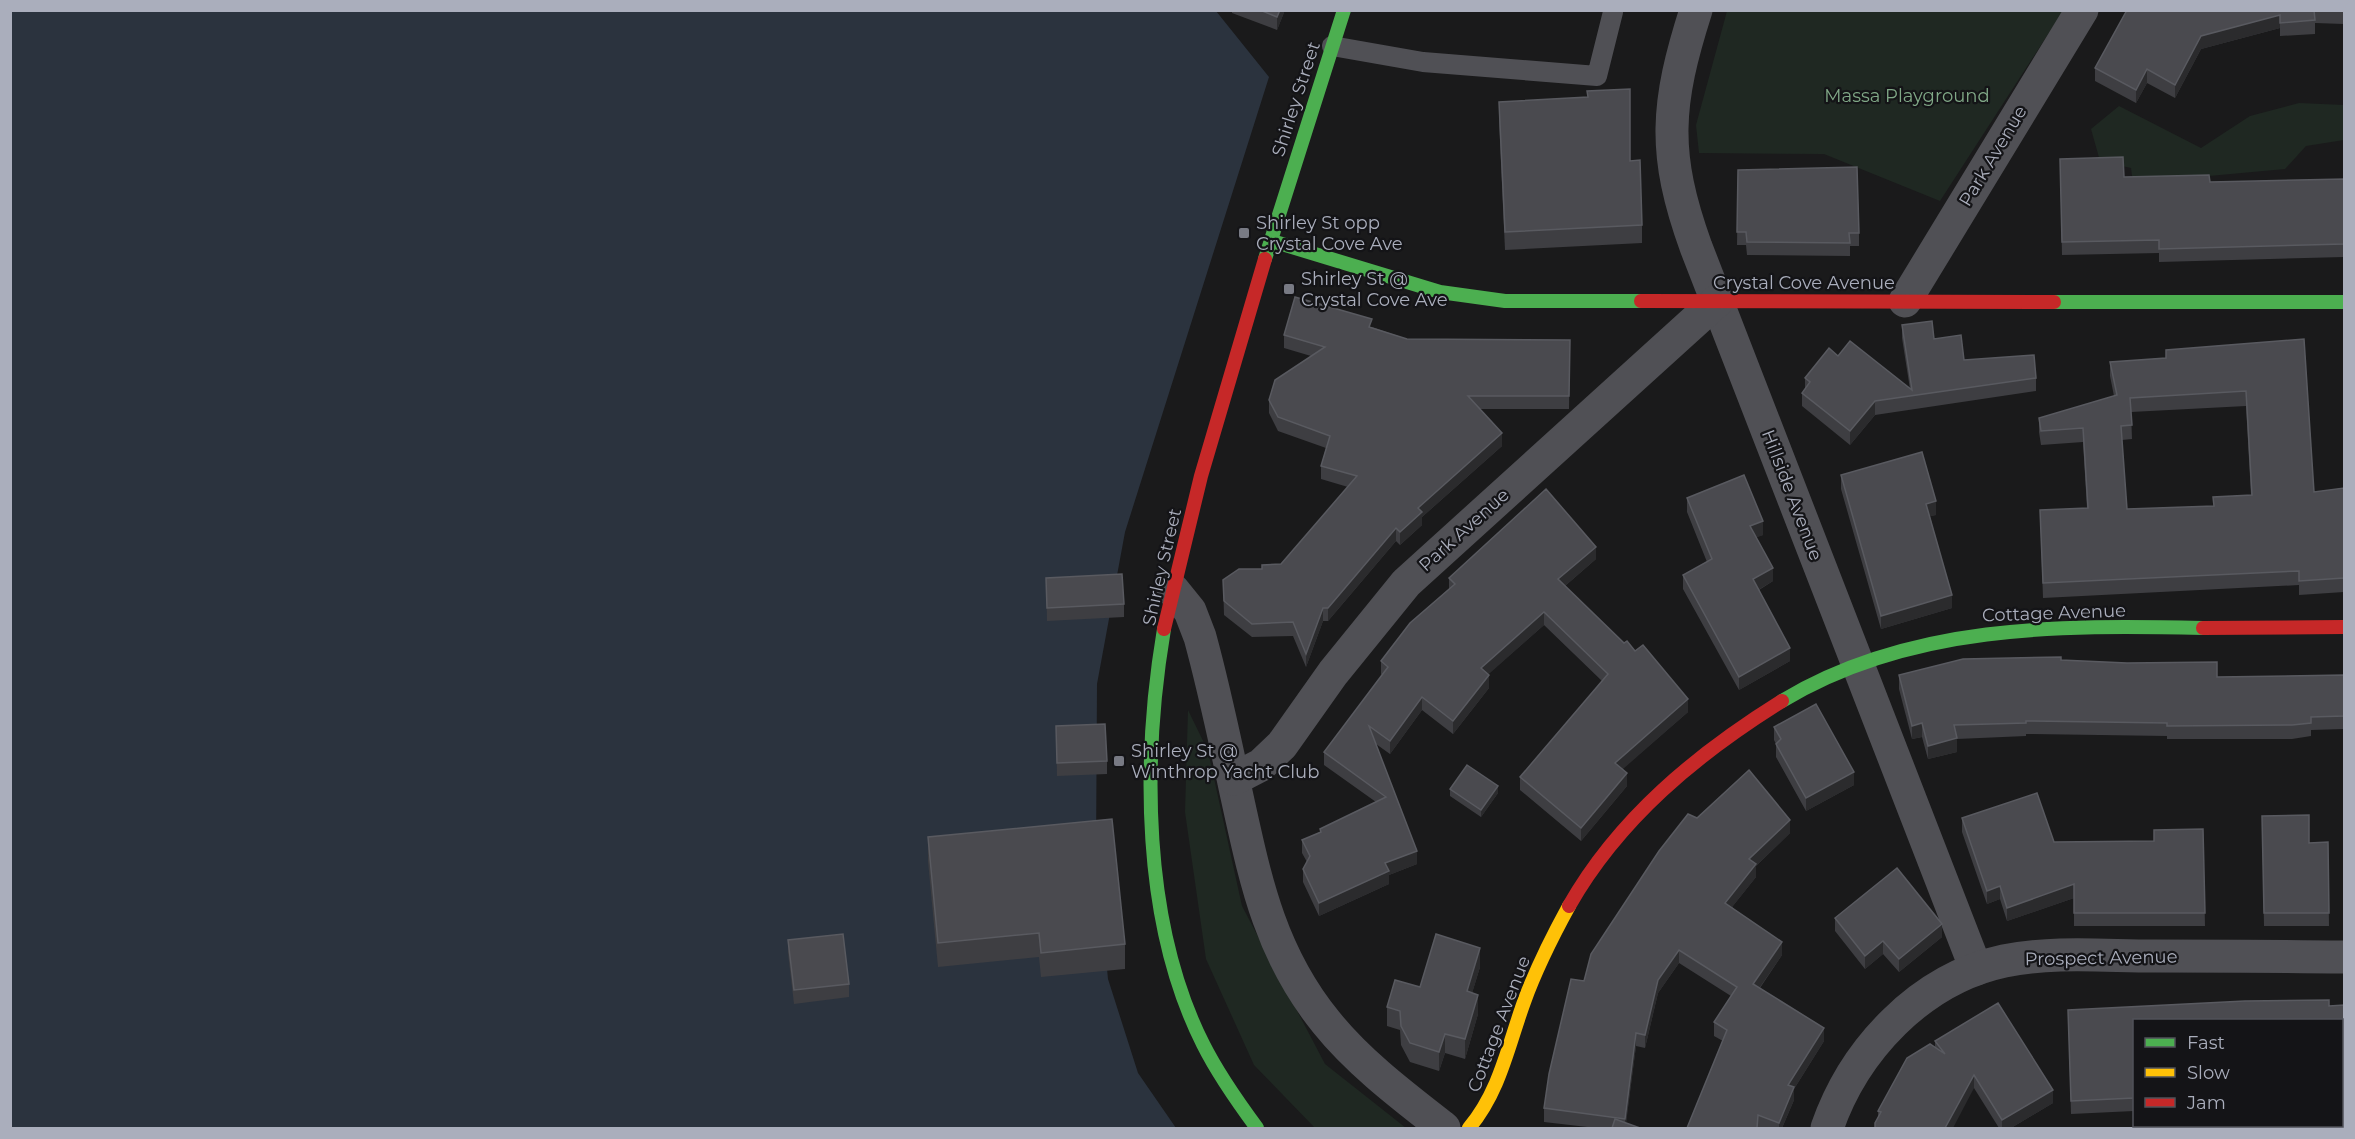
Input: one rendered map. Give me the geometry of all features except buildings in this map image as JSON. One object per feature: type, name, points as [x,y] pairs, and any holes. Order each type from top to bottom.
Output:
[{"type":"street","name":"Shirley Street","points":[[1257,1128],[1220,1079],[1194,1028],[1179,987],[1162,915],[1154,844],[1151,739],[1156,681],[1188,525],[1272,241],[1344,10]]},
{"type":"street","name":"Hillside Avenue","points":[[1696,10],[1682,54],[1673,99],[1671,142],[1682,206],[1976,969]]},
{"type":"street","name":"Park Avenue","points":[[1905,301],[2082,10]]},
{"type":"street","name":"Crystal Cove Avenue","points":[[1272,241],[1466,297],[1505,301],[2344,302]]},
{"type":"street","name":"Park Avenue","points":[[1234,779],[1261,765],[1282,745],[1339,664],[1406,583],[1717,301]]},
{"type":"street","points":[[1173,590],[1190,610],[1200,637],[1260,899],[1274,938],[1292,974],[1315,1009],[1346,1044],[1444,1128]]},
{"type":"street","name":"Cottage Avenue","points":[[1469,1128],[1484,1111],[1497,1086],[1524,999],[1560,921],[1591,872],[1624,828],[1669,783],[1717,743],[1784,700],[1858,665],[1937,642],[2012,630],[2344,627]]},
{"type":"street","name":"Prospect Avenue","points":[[1827,1128],[1858,1063],[1876,1040],[1919,1003],[1976,969],[2005,961],[2040,956],[2344,957]]},
{"type":"lane","points":[[1332,46],[1423,62],[1597,76],[1613,12]]},
{"type":"green space","name":"Massa Playground","points":[[1727,11],[2063,11],[1940,201],[1824,154],[1699,153],[1696,125]]},
{"type":"green space","points":[[2299,103],[2344,105],[2344,140],[2306,146],[2285,169],[2133,183],[2131,168],[2100,161],[2091,129],[2119,106],[2201,148],[2250,116]]},
{"type":"green space","points":[[1188,710],[1208,751],[1242,906],[1325,1064],[1406,1128],[1315,1128],[1254,1065],[1206,959],[1185,812]]},
{"type":"water","points":[[10,11],[1216,11],[1269,77],[1125,532],[1097,684],[1096,858],[1108,979],[1138,1073],[1176,1128],[11,1128]]},
{"type":"traffic: fast","points":[[1265,259],[1344,10]]},
{"type":"traffic: fast","points":[[1272,241],[1440,292],[1505,301],[1641,301]]},
{"type":"traffic: fast","points":[[2054,302],[2344,302]]},
{"type":"traffic: fast","points":[[1782,701],[1831,676],[1881,657],[1933,643],[1986,634],[2040,629],[2203,628]]},
{"type":"traffic: fast","points":[[1164,629],[1152,732],[1152,840],[1158,894],[1168,947],[1183,997],[1209,1055],[1257,1128]]},
{"type":"traffic: slow","points":[[1469,1128],[1480,1114],[1496,1083],[1534,977],[1569,906]]},
{"type":"traffic: jam","points":[[1164,629],[1201,476],[1265,259]]},
{"type":"traffic: jam","points":[[1641,301],[2054,302]]},
{"type":"traffic: jam","points":[[2203,628],[2344,627]]},
{"type":"traffic: jam","points":[[1569,906],[1611,844],[1662,790],[1720,743],[1782,701]]},
{"type":"place","name":"Shirley St opp Crystal Cove Ave","points":[[1244,233]]},
{"type":"place","name":"Shirley St @ Crystal Cove Ave","points":[[1289,289]]},
{"type":"place","name":"Shirley St @ Winthrop Yacht Club","points":[[1119,761]]}]
